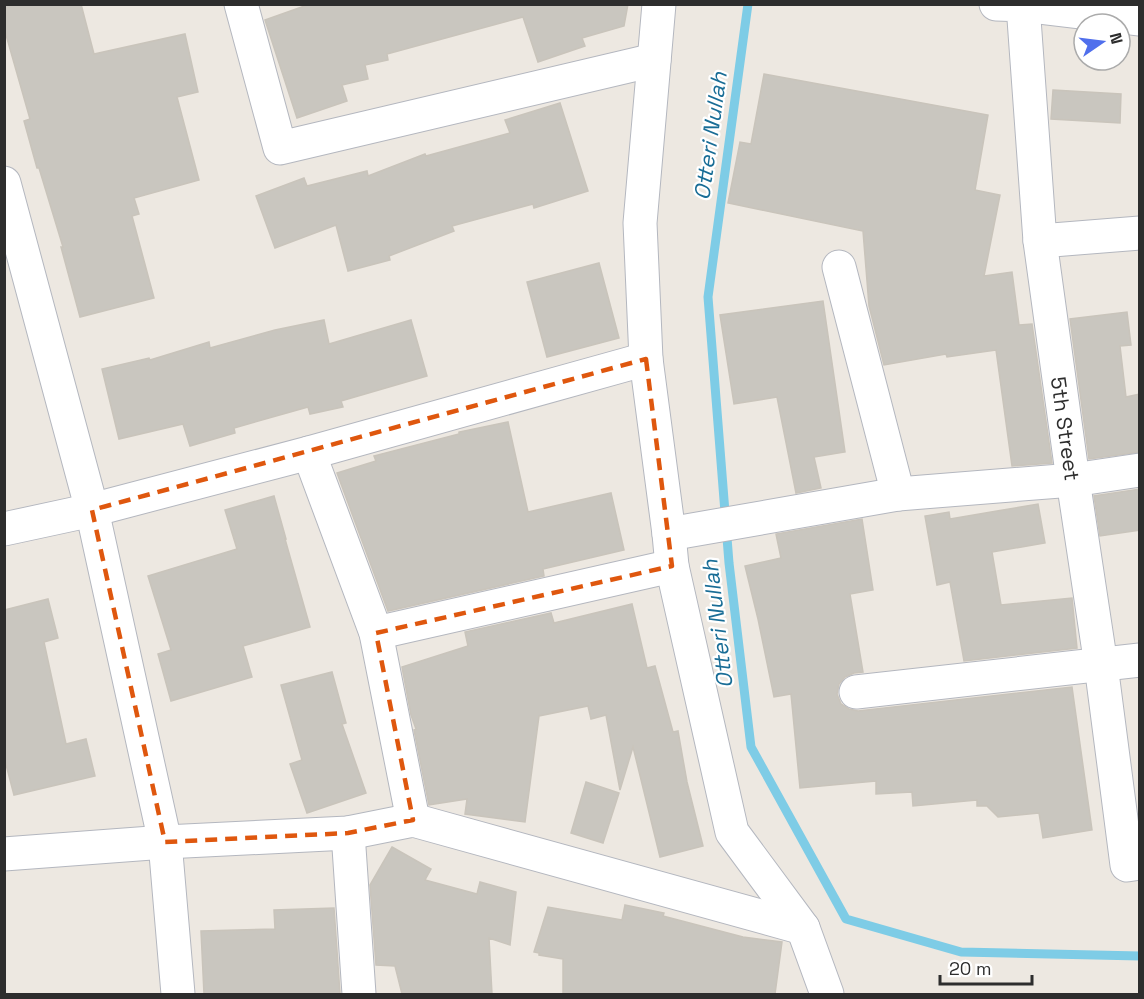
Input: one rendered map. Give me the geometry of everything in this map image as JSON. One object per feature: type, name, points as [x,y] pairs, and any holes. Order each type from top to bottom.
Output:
[{"type":"street","points":[[241,4],[280,148],[654,60]]},
{"type":"street","points":[[659,4],[640,223],[646,359],[683,532],[672,566],[732,832],[803,928],[827,994]]},
{"type":"street","points":[[1010,5],[1140,19]]},
{"type":"street","name":"5th Street","points":[[1010,5],[1040,241],[1101,665],[1127,865],[1140,863]]},
{"type":"street","points":[[4,183],[92,510],[165,843],[177,994]]},
{"type":"street","points":[[1040,241],[1140,233]]},
{"type":"street","points":[[839,267],[898,494]]},
{"type":"street","points":[[4,529],[92,510],[309,453],[646,359]]},
{"type":"street","points":[[309,453],[376,633],[413,820]]},
{"type":"street","points":[[683,532],[898,494],[1073,480],[1140,470]]},
{"type":"street","points":[[376,633],[672,566]]},
{"type":"street","points":[[856,692],[1140,660]]},
{"type":"street","points":[[4,854],[348,833],[413,820],[803,928]]},
{"type":"street","points":[[348,833],[359,994]]},
{"type":"highlighted area","points":[[646,359],[672,566],[376,633],[413,820],[348,833],[165,842],[92,510]]},
{"type":"building","points":[[4,4],[81,4],[94,54],[185,34],[198,92],[177,97],[199,180],[134,198],[139,214],[132,216],[154,298],[80,317],[61,247],[63,247],[24,121],[30,119],[4,28]]},
{"type":"building","points":[[310,4],[628,4],[624,26],[582,38],[585,46],[538,62],[523,17],[387,54],[388,60],[365,65],[368,79],[342,85],[347,101],[297,118],[265,20]]},
{"type":"building","points":[[764,74],[988,115],[975,190],[1000,195],[984,276],[1012,272],[1019,325],[1032,324],[1052,463],[1012,466],[996,350],[947,357],[946,354],[884,365],[869,306],[863,231],[728,203],[740,142],[751,144]]},
{"type":"building","points":[[1053,90],[1121,94],[1120,123],[1051,119]]},
{"type":"building","points":[[560,103],[588,191],[534,208],[533,204],[452,226],[454,231],[389,256],[390,260],[348,271],[336,225],[275,248],[256,196],[304,178],[307,186],[367,171],[368,176],[425,154],[426,156],[510,133],[505,120]]},
{"type":"building","points":[[599,263],[619,338],[547,357],[527,282]]},
{"type":"building","points":[[823,301],[845,452],[814,457],[821,488],[796,493],[777,397],[734,404],[720,315]]},
{"type":"building","points":[[1127,312],[1131,345],[1120,346],[1126,397],[1140,394],[1140,452],[1089,459],[1070,319]]},
{"type":"building","points":[[324,320],[329,344],[411,320],[427,376],[341,401],[343,407],[310,414],[308,407],[234,428],[235,433],[190,446],[183,424],[119,439],[102,369],[149,358],[150,360],[209,342],[210,348],[275,330]]},
{"type":"building","points":[[508,422],[528,512],[611,493],[624,550],[543,569],[544,576],[388,611],[337,473],[376,461],[374,456],[459,434],[459,432]]},
{"type":"building","points":[[1140,489],[1140,530],[1100,536],[1094,496]]},
{"type":"building","points":[[274,496],[310,627],[243,646],[252,677],[171,701],[158,654],[171,650],[148,576],[237,549],[225,510]]},
{"type":"building","points":[[1038,504],[1045,543],[992,552],[1001,605],[1072,598],[1077,648],[964,661],[950,582],[937,585],[925,516],[949,512],[950,519]]},
{"type":"building","points":[[862,519],[873,590],[850,594],[863,672],[845,677],[839,684],[837,694],[841,704],[858,711],[1072,687],[1092,830],[1043,838],[1039,813],[998,817],[987,806],[977,806],[977,800],[913,806],[912,792],[876,794],[876,781],[800,788],[791,694],[774,697],[745,566],[781,558],[776,534]]},
{"type":"building","points":[[48,599],[58,638],[44,642],[66,744],[86,739],[95,776],[14,795],[4,757],[4,610]]},
{"type":"building","points":[[632,604],[647,668],[655,666],[673,732],[678,731],[687,782],[703,846],[660,857],[633,747],[620,790],[606,715],[591,719],[588,706],[539,716],[525,822],[465,814],[467,799],[429,805],[414,730],[416,729],[402,667],[468,646],[465,632],[551,613],[554,623]]},
{"type":"building","points":[[332,672],[346,723],[342,724],[366,793],[307,813],[290,764],[302,760],[281,685]]},
{"type":"building","points":[[586,782],[619,793],[603,843],[571,833]]},
{"type":"building","points":[[392,847],[431,869],[425,880],[477,894],[480,882],[516,892],[510,945],[489,938],[492,994],[402,994],[395,966],[376,965],[370,885]]},
{"type":"building","points":[[625,905],[664,913],[663,916],[743,937],[782,942],[775,994],[563,994],[563,959],[534,952],[548,907],[622,920]]},
{"type":"building","points":[[334,908],[340,994],[204,994],[201,931],[275,929],[274,910]]},
{"type":"waterway","name":"Otteri Nullah","points":[[748,4],[708,297],[729,563],[751,747],[846,919],[961,952],[1140,956]]}]
